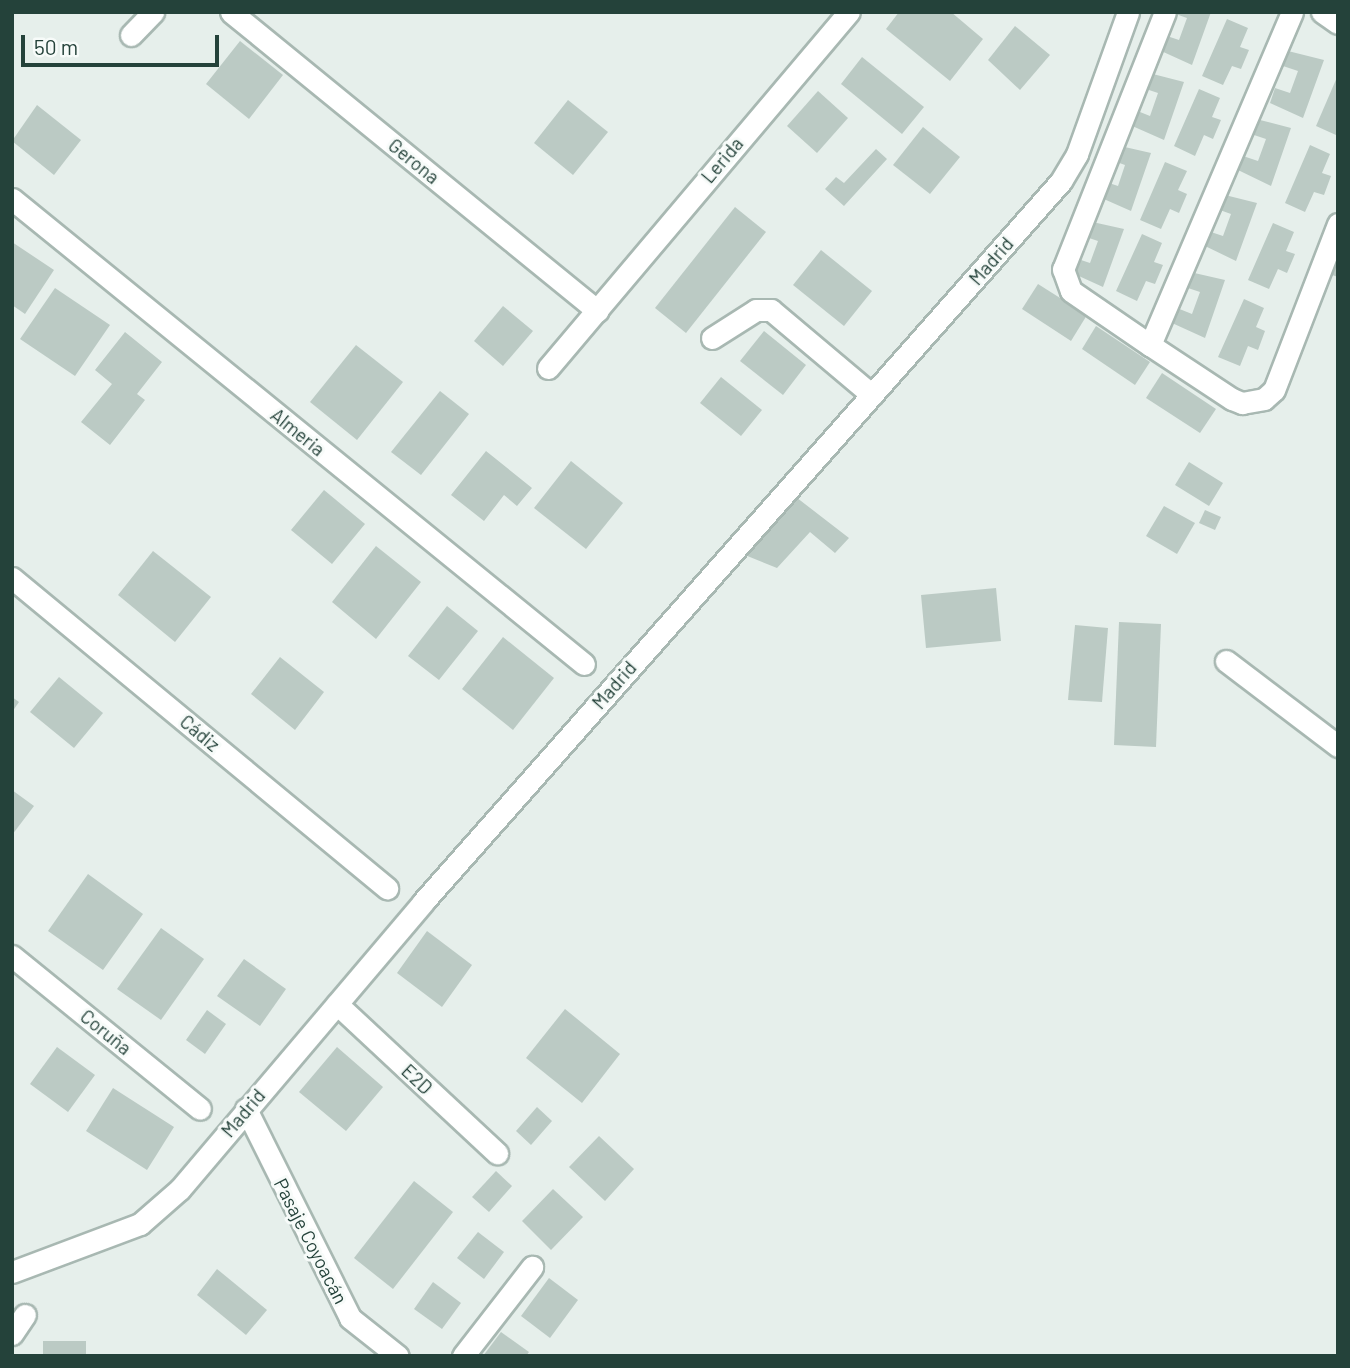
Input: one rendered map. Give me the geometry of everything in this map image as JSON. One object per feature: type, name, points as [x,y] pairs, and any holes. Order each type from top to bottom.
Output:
[{"type":"street","points":[[131,36],[152,12]]},
{"type":"street","name":"Gerona","points":[[231,12],[597,311]]},
{"type":"street","name":"Lerida","points":[[548,368],[849,12]]},
{"type":"street","points":[[1165,12],[1063,269],[1071,291],[1232,399],[1242,403],[1264,399],[1273,390],[1338,224]]},
{"type":"street","points":[[1150,345],[1292,12]]},
{"type":"street","points":[[1322,12],[1338,23]]},
{"type":"street","name":"Madrid","points":[[12,1272],[140,1224],[180,1189],[432,891],[1061,181],[1077,154],[1120,17]]},
{"type":"street","name":"Almeria","points":[[12,199],[584,664]]},
{"type":"street","points":[[712,338],[756,310],[771,310],[872,395]]},
{"type":"street","name":"Cádiz","points":[[12,578],[387,888]]},
{"type":"street","points":[[1226,661],[1338,746]]},
{"type":"street","name":"Coruña","points":[[12,956],[200,1109]]},
{"type":"street","name":"E2D","points":[[337,1004],[497,1153]]},
{"type":"street","name":"Pasaje Coyoacán","points":[[246,1109],[350,1318],[398,1356]]},
{"type":"street","points":[[463,1356],[532,1267]]},
{"type":"street","points":[[12,1334],[25,1314]]},
{"type":"building","points":[[899,12],[951,12],[983,39],[950,81],[886,29]]},
{"type":"building","points":[[1170,12],[1211,12],[1192,65],[1159,50],[1164,35],[1179,40],[1187,18]]},
{"type":"building","points":[[1227,19],[1248,28],[1240,47],[1249,50],[1241,69],[1232,66],[1223,85],[1202,76]]},
{"type":"building","points":[[1015,26],[1050,55],[1020,90],[988,60]]},
{"type":"building","points":[[240,41],[283,75],[249,119],[206,84]]},
{"type":"building","points":[[1288,51],[1324,60],[1303,118],[1270,103],[1275,88],[1290,93],[1298,71],[1283,66]]},
{"type":"building","points":[[862,57],[924,107],[902,134],[841,84]]},
{"type":"building","points":[[1149,73],[1184,82],[1164,140],[1130,125],[1135,110],[1150,116],[1158,93],[1143,88]]},
{"type":"building","points":[[1338,75],[1338,132],[1336,135],[1316,126]]},
{"type":"building","points":[[1199,89],[1220,98],[1212,117],[1221,120],[1213,139],[1204,135],[1195,156],[1174,146]]},
{"type":"building","points":[[818,91],[848,118],[817,153],[787,126]]},
{"type":"building","points":[[568,100],[608,132],[573,175],[534,143]]},
{"type":"building","points":[[37,105],[81,140],[54,175],[12,141]]},
{"type":"building","points":[[1256,119],[1291,128],[1271,186],[1238,170],[1243,156],[1258,161],[1266,139],[1251,134]]},
{"type":"building","points":[[923,127],[960,157],[930,194],[893,165]]},
{"type":"building","points":[[1116,145],[1151,153],[1131,211],[1097,196],[1103,181],[1118,186],[1125,165],[1111,160]]},
{"type":"building","points":[[1310,145],[1330,154],[1322,173],[1331,176],[1324,195],[1314,192],[1305,212],[1285,203]]},
{"type":"building","points":[[876,149],[887,159],[844,206],[825,189],[836,177],[844,183]]},
{"type":"building","points":[[1165,162],[1187,171],[1178,190],[1187,194],[1179,213],[1170,209],[1161,229],[1140,220]]},
{"type":"building","points":[[1221,194],[1257,203],[1236,261],[1203,245],[1208,231],[1223,236],[1231,214],[1217,209]]},
{"type":"building","points":[[735,207],[766,232],[686,333],[655,308]]},
{"type":"building","points":[[1088,221],[1124,229],[1103,287],[1070,272],[1075,258],[1090,263],[1098,241],[1083,236]]},
{"type":"building","points":[[1273,223],[1294,232],[1286,251],[1295,254],[1287,273],[1278,269],[1269,289],[1248,280]]},
{"type":"building","points":[[1142,234],[1162,243],[1154,262],[1163,265],[1155,284],[1146,281],[1137,301],[1116,291]]},
{"type":"building","points":[[12,242],[54,270],[25,314],[12,305]]},
{"type":"building","points":[[821,250],[872,291],[844,326],[793,285]]},
{"type":"building","points":[[1331,258],[1338,261],[1338,277],[1326,273]]},
{"type":"building","points":[[1190,272],[1225,280],[1205,338],[1172,323],[1177,308],[1192,314],[1200,292],[1185,287]]},
{"type":"building","points":[[1038,284],[1087,315],[1071,341],[1022,309]]},
{"type":"building","points":[[55,288],[110,325],[75,376],[20,339]]},
{"type":"building","points":[[1244,299],[1264,308],[1256,327],[1265,331],[1258,350],[1248,346],[1240,366],[1218,357]]},
{"type":"building","points":[[503,306],[533,331],[503,366],[474,341]]},
{"type":"building","points":[[1096,326],[1150,362],[1135,385],[1082,349]]},
{"type":"building","points":[[764,331],[806,365],[783,395],[740,361]]},
{"type":"building","points":[[125,332],[162,362],[137,394],[145,400],[110,445],[81,422],[112,384],[95,370]]},
{"type":"building","points":[[356,345],[403,382],[357,440],[310,402]]},
{"type":"building","points":[[1162,373],[1216,409],[1200,433],[1146,398]]},
{"type":"building","points":[[721,377],[762,410],[741,436],[700,403]]},
{"type":"building","points":[[440,391],[469,414],[421,475],[391,452]]},
{"type":"building","points":[[486,451],[532,488],[517,506],[504,495],[484,521],[451,495]]},
{"type":"building","points":[[571,461],[623,503],[586,549],[534,508]]},
{"type":"building","points":[[1189,462],[1223,483],[1209,506],[1175,485]]},
{"type":"building","points":[[324,490],[365,524],[332,564],[291,530]]},
{"type":"building","points":[[792,494],[849,538],[835,553],[810,532],[777,568],[740,553]]},
{"type":"building","points":[[1164,506],[1195,523],[1177,554],[1146,536]]},
{"type":"building","points":[[1205,510],[1221,517],[1215,530],[1199,523]]},
{"type":"building","points":[[376,546],[421,582],[376,639],[332,602]]},
{"type":"building","points":[[153,551],[211,597],[175,642],[118,595]]},
{"type":"building","points":[[996,588],[1001,641],[926,648],[921,595]]},
{"type":"building","points":[[447,606],[478,631],[439,680],[408,656]]},
{"type":"building","points":[[1119,622],[1161,624],[1156,747],[1114,745]]},
{"type":"building","points":[[1075,625],[1108,628],[1102,702],[1068,700]]},
{"type":"building","points":[[503,637],[554,678],[513,730],[462,689]]},
{"type":"building","points":[[280,657],[324,692],[295,730],[251,694]]},
{"type":"building","points":[[59,677],[103,713],[74,748],[30,712]]},
{"type":"building","points":[[12,697],[19,702],[12,712]]},
{"type":"building","points":[[12,790],[34,806],[12,835]]},
{"type":"building","points":[[88,874],[143,914],[103,970],[48,931]]},
{"type":"building","points":[[161,928],[204,959],[161,1020],[117,989]]},
{"type":"building","points":[[427,931],[472,965],[442,1007],[397,973]]},
{"type":"building","points":[[244,959],[286,989],[260,1026],[217,996]]},
{"type":"building","points":[[565,1009],[620,1054],[582,1103],[526,1058]]},
{"type":"building","points":[[207,1010],[226,1024],[205,1054],[186,1040]]},
{"type":"building","points":[[57,1047],[95,1075],[68,1112],[30,1084]]},
{"type":"building","points":[[337,1047],[383,1087],[346,1131],[299,1092]]},
{"type":"building","points":[[113,1088],[174,1127],[147,1170],[86,1131]]},
{"type":"building","points":[[537,1107],[552,1121],[531,1145],[516,1131]]},
{"type":"building","points":[[599,1136],[634,1169],[605,1201],[569,1167]]},
{"type":"building","points":[[496,1171],[512,1186],[489,1212],[472,1197]]},
{"type":"building","points":[[414,1181],[453,1212],[393,1289],[354,1258]]},
{"type":"building","points":[[553,1189],[583,1217],[551,1250],[522,1221]]},
{"type":"building","points":[[478,1232],[504,1252],[484,1279],[457,1258]]},
{"type":"building","points":[[217,1269],[267,1310],[246,1335],[197,1295]]},
{"type":"building","points":[[549,1278],[578,1300],[550,1338],[521,1316]]},
{"type":"building","points":[[433,1282],[461,1303],[442,1329],[414,1309]]},
{"type":"building","points":[[501,1332],[529,1352],[526,1356],[483,1356]]},
{"type":"building","points":[[43,1341],[86,1341],[86,1356],[43,1356]]}]
